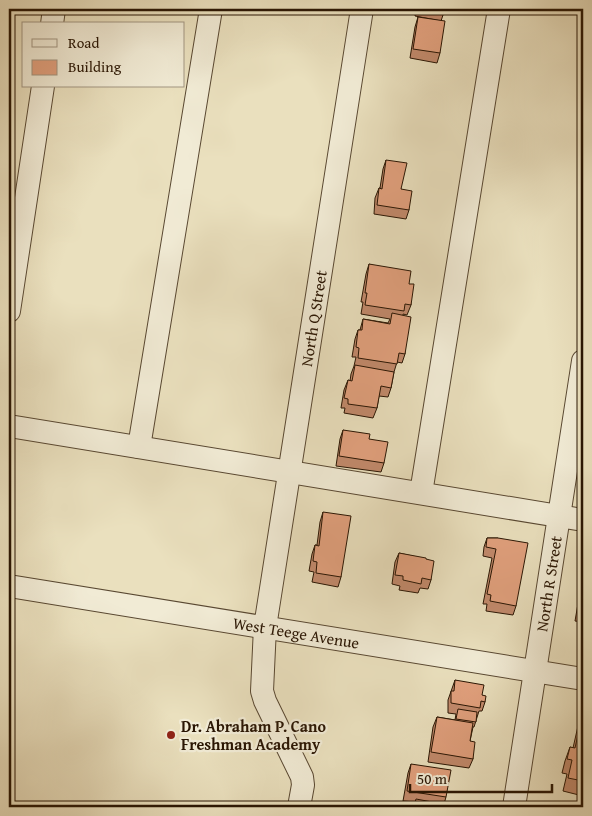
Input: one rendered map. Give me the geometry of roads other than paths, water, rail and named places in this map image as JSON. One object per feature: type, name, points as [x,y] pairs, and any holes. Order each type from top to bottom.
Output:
[{"type":"street","points":[[52,22],[54,9]]},
{"type":"street","points":[[140,447],[211,9]]},
{"type":"street","name":"North Q Street","points":[[299,807],[303,785],[302,776],[265,701],[262,691],[264,627],[362,9]]},
{"type":"street","points":[[421,494],[499,9]]},
{"type":"street","points":[[9,311],[43,88]]},
{"type":"street","name":"North R Street","points":[[514,807],[583,361]]},
{"type":"street","points":[[9,426],[583,520]]},
{"type":"street","name":"West Teege Avenue","points":[[9,586],[583,678]]},
{"type":"place","name":"Dr. Abraham P. Cano Freshman Academy","points":[[171,735]]}]
